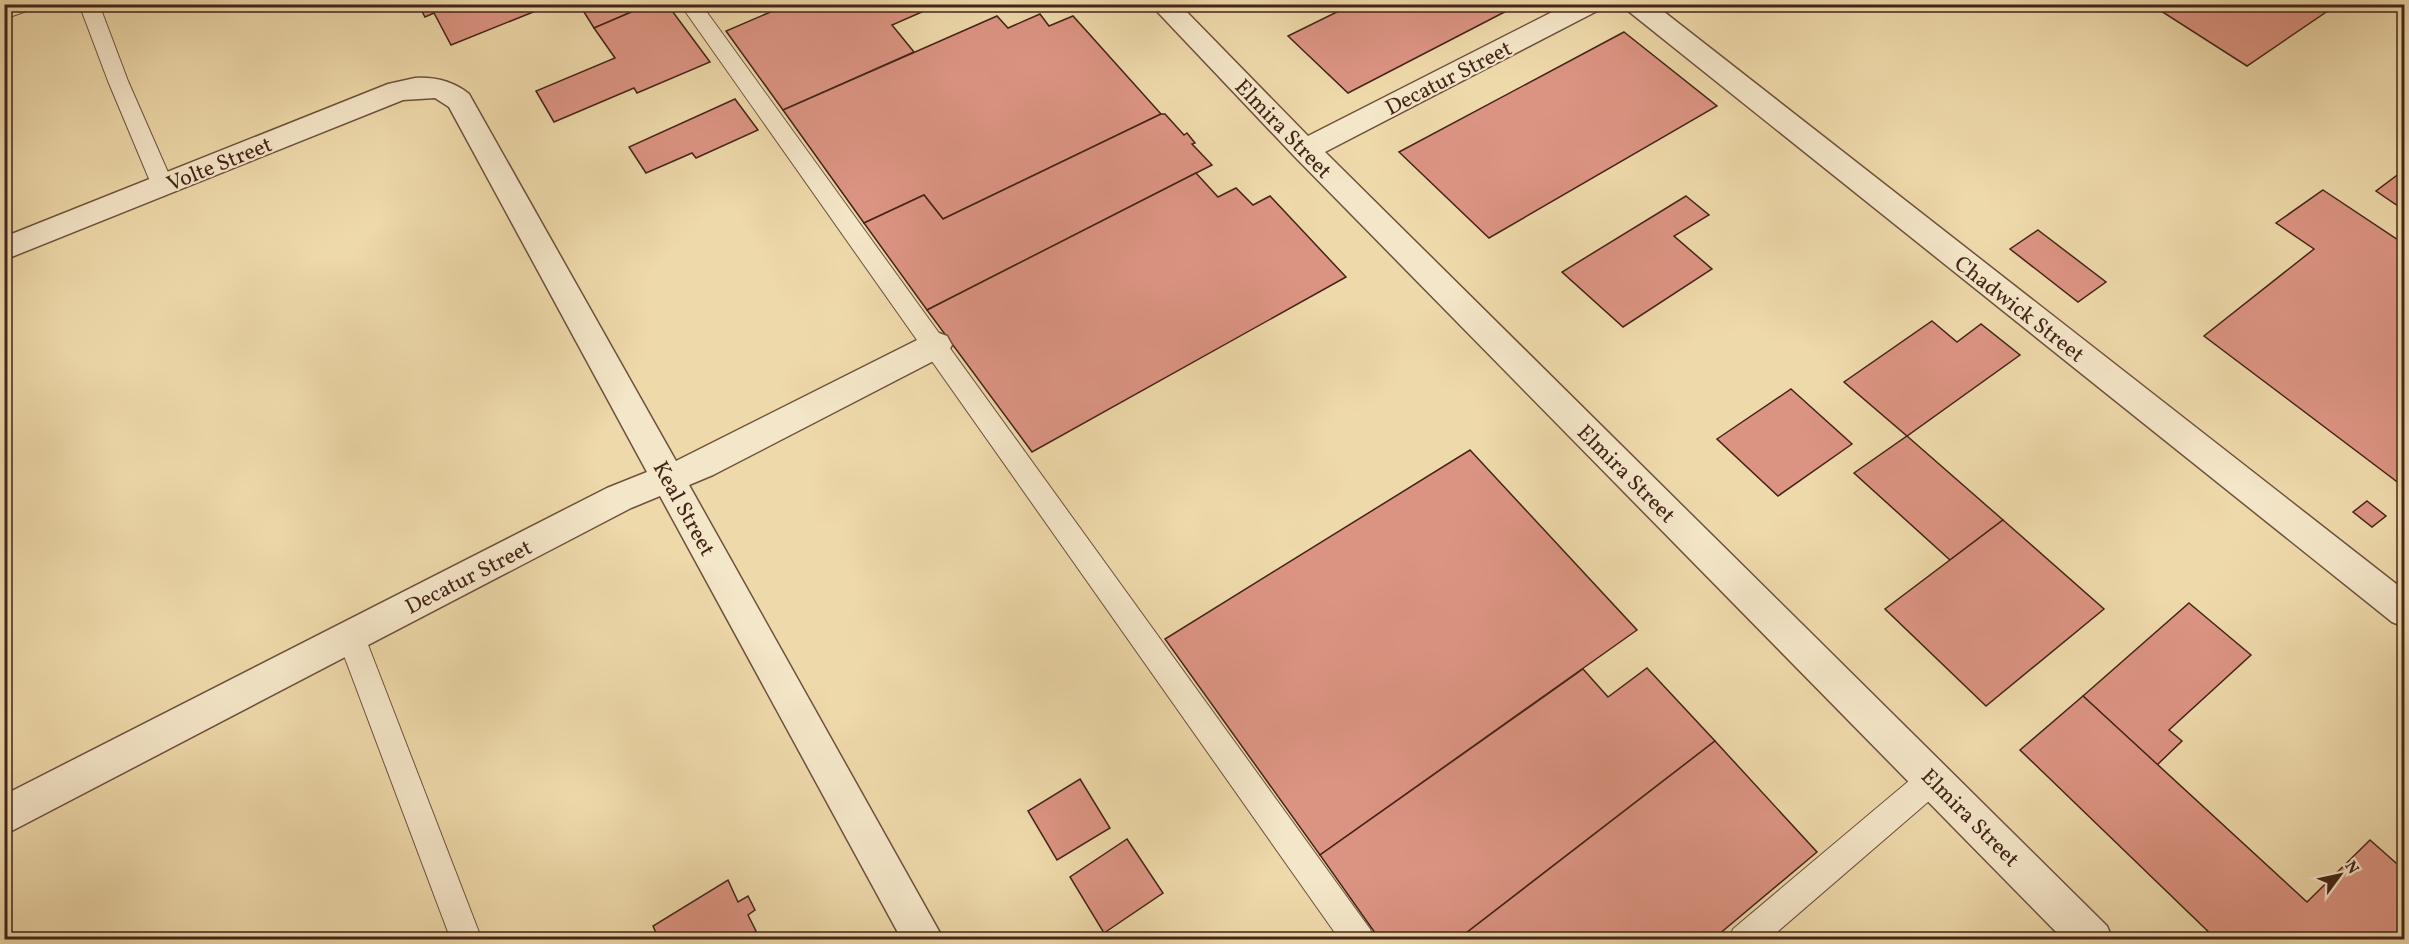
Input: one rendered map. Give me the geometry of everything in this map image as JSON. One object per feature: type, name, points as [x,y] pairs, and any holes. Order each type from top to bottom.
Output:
[{"type":"street","name":"Elmira Street","points":[[1163,4],[1305,150],[2093,939]]},
{"type":"street","name":"Decatur Street","points":[[1305,150],[1590,4]]},
{"type":"street","name":"Chadwick Street","points":[[1636,4],[2404,611]]},
{"type":"street","name":"Volte Street","points":[[4,249],[398,91],[417,86],[435,87]]},
{"type":"street","name":"Keal Street","points":[[435,87],[450,92],[459,101],[924,939]]},
{"type":"street","name":"Decatur Street","points":[[4,816],[619,498],[701,465],[936,345]]},
{"type":"lane","points":[[4,12],[25,4]]},
{"type":"lane","points":[[89,4],[118,81],[163,186]]},
{"type":"lane","points":[[690,4],[1359,939]]},
{"type":"lane","points":[[351,637],[467,939]]},
{"type":"lane","points":[[1744,939],[1933,779]]},
{"type":"building","points":[[418,4],[553,4],[451,45],[434,13],[425,17]]},
{"type":"building","points":[[579,4],[650,4],[594,28]]},
{"type":"building","points":[[650,4],[667,4],[710,62],[637,93],[634,88],[554,122],[536,91],[615,58],[594,28]]},
{"type":"building","points":[[789,4],[940,4],[892,25],[914,52],[783,110],[726,31]]},
{"type":"building","points":[[1353,4],[1520,4],[1348,93],[1288,36]]},
{"type":"building","points":[[2150,4],[2338,4],[2247,66]]},
{"type":"building","points":[[1040,14],[1049,26],[1073,16],[1161,114],[943,219],[924,195],[864,223],[783,110],[997,16],[1008,28]]},
{"type":"building","points":[[1624,32],[1717,106],[1489,238],[1399,152]]},
{"type":"building","points":[[735,99],[758,130],[696,158],[692,153],[646,173],[629,147]]},
{"type":"building","points":[[1165,114],[1184,135],[1187,133],[1195,143],[1192,144],[1212,165],[927,310],[864,223],[924,195],[943,219]]},
{"type":"building","points":[[2404,170],[2404,210],[2376,191]]},
{"type":"building","points":[[1196,173],[1218,197],[1236,188],[1253,205],[1270,196],[1346,277],[1032,452],[927,310]]},
{"type":"building","points":[[2323,190],[2404,244],[2404,487],[2204,336],[2314,249],[2276,223]]},
{"type":"building","points":[[1686,196],[1709,215],[1674,236],[1712,269],[1623,327],[1562,272]]},
{"type":"building","points":[[2038,230],[2106,282],[2078,302],[2010,249]]},
{"type":"building","points":[[1932,321],[1957,342],[1981,324],[2020,355],[1907,436],[1844,382]]},
{"type":"building","points":[[1791,389],[1852,444],[1778,496],[1717,439]]},
{"type":"building","points":[[1907,436],[2003,520],[1950,560],[1854,473]]},
{"type":"building","points":[[1470,450],[1637,630],[1320,855],[1165,639]]},
{"type":"building","points":[[2367,501],[2386,516],[2372,527],[2353,512]]},
{"type":"building","points":[[2003,520],[2104,609],[1986,706],[1885,609]]},
{"type":"building","points":[[2189,603],[2251,655],[2169,730],[2182,741],[2157,765],[2083,696]]},
{"type":"building","points":[[1647,668],[1715,741],[1457,940],[1380,940],[1320,855],[1583,669],[1608,697]]},
{"type":"building","points":[[2083,696],[2307,902],[2370,840],[2404,870],[2404,940],[2217,940],[2020,750]]},
{"type":"building","points":[[1715,741],[1817,852],[1712,940],[1457,940]]},
{"type":"building","points":[[1080,779],[1110,828],[1057,860],[1028,811]]},
{"type":"building","points":[[1127,839],[1163,893],[1104,933],[1070,877]]},
{"type":"building","points":[[728,880],[738,902],[748,896],[755,910],[748,915],[756,931],[743,940],[659,940],[653,926]]}]
